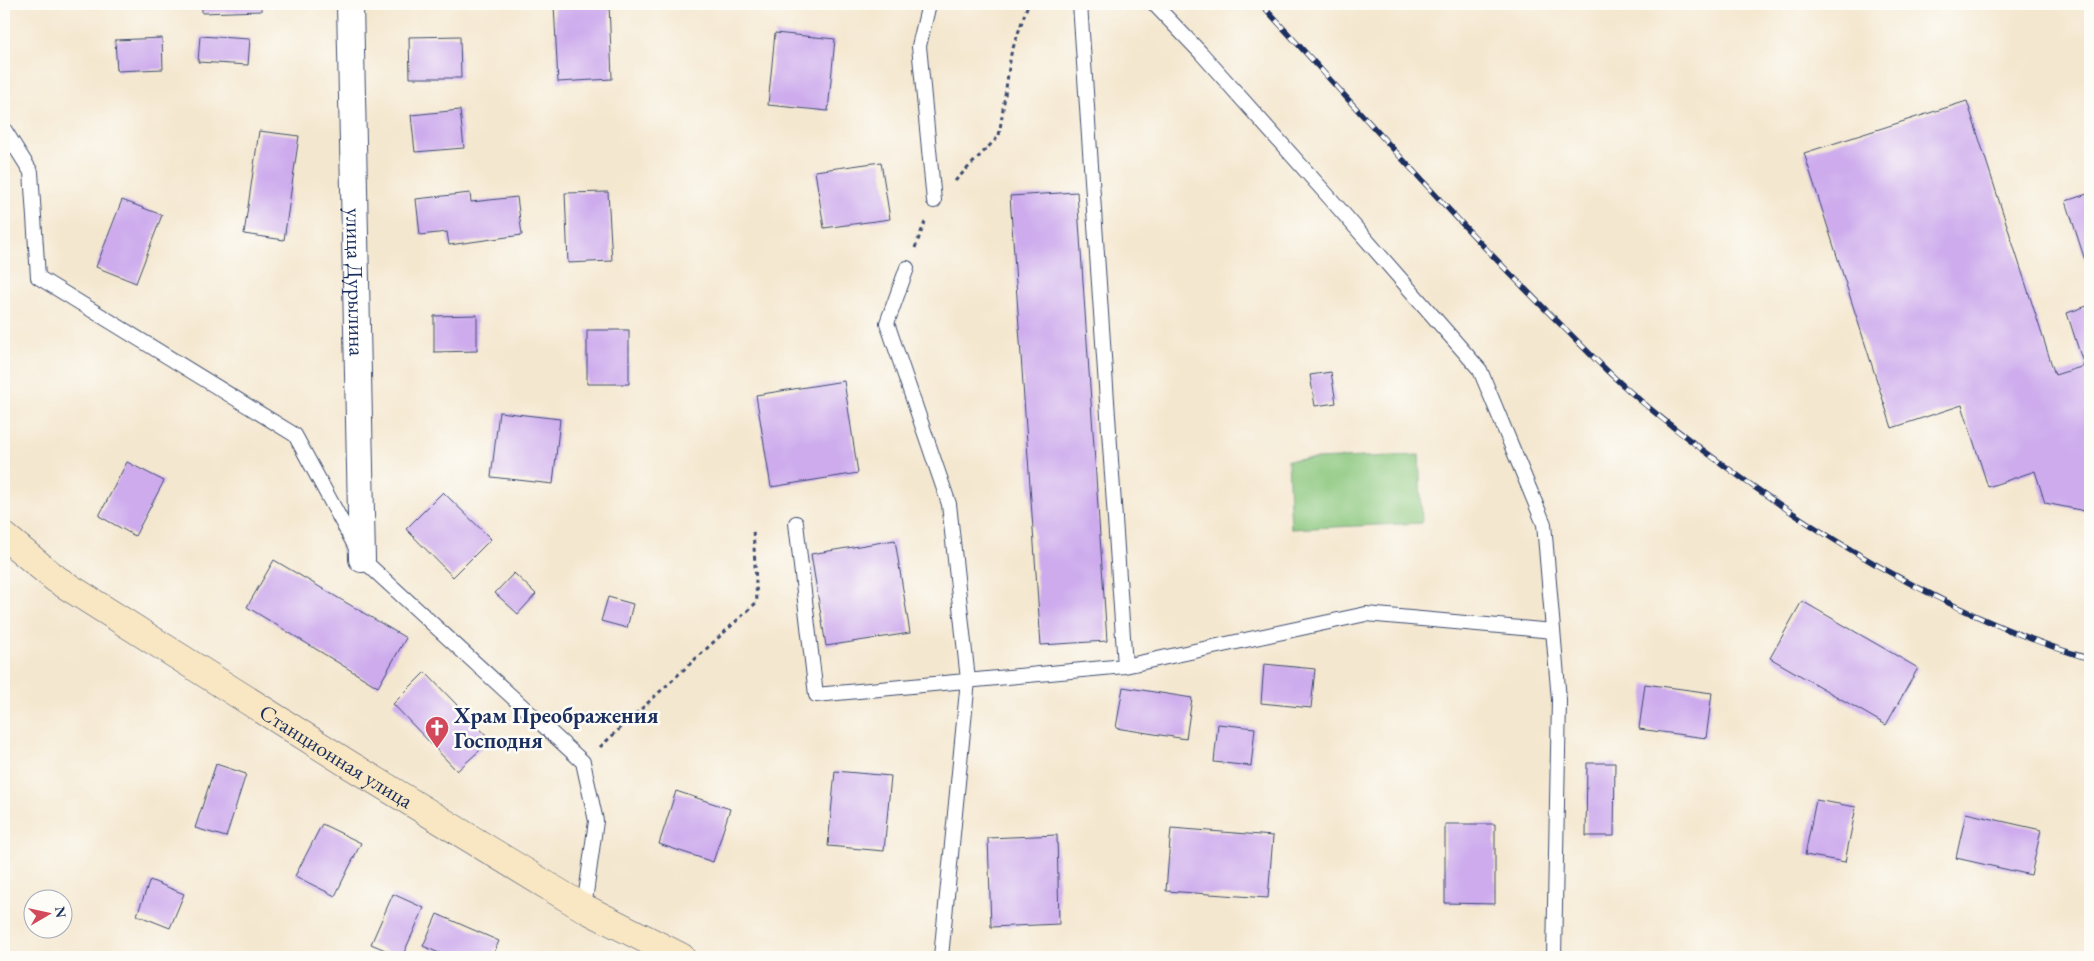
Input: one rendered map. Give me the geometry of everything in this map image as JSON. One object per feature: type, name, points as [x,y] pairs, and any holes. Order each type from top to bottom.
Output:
[{"type":"main road","name":"Станционная улица","points":[[4,536],[56,580],[342,760],[584,908],[681,957]]},
{"type":"street","name":"улица Дурылина","points":[[350,4],[362,559]]},
{"type":"lane","points":[[930,4],[919,46],[934,201]]},
{"type":"lane","points":[[1080,4],[1125,666]]},
{"type":"lane","points":[[1154,4],[1201,53],[1480,370],[1544,524],[1559,700],[1554,957]]},
{"type":"lane","points":[[4,129],[31,172],[38,277],[295,435],[362,559],[583,762],[596,821],[584,908]]},
{"type":"lane","points":[[907,268],[887,323],[949,504],[968,680],[941,957]]},
{"type":"lane","points":[[796,523],[816,695],[1125,666],[1366,614],[1553,631]]},
{"type":"path","points":[[907,268],[934,201],[999,136],[1011,54],[1028,4]]},
{"type":"path","points":[[583,762],[757,602],[753,528]]},
{"type":"green space","points":[[1419,455],[1422,523],[1291,529],[1288,460]]},
{"type":"building","points":[[202,4],[261,4],[261,11],[202,13]]},
{"type":"building","points":[[554,4],[609,4],[612,79],[558,82]]},
{"type":"building","points":[[775,33],[835,39],[828,111],[768,105]]},
{"type":"building","points":[[200,36],[250,39],[248,65],[198,62]]},
{"type":"building","points":[[460,36],[461,78],[410,78],[409,37]]},
{"type":"building","points":[[162,38],[163,69],[117,71],[115,40]]},
{"type":"building","points":[[1967,101],[2055,375],[2084,366],[2067,313],[2090,305],[2090,512],[2045,503],[2035,471],[1988,487],[1962,405],[1892,428],[1804,153]]},
{"type":"building","points":[[460,110],[464,148],[415,152],[411,115]]},
{"type":"building","points":[[259,131],[299,136],[284,240],[244,234]]},
{"type":"building","points":[[881,162],[890,219],[824,228],[815,171]]},
{"type":"building","points":[[608,192],[612,261],[568,263],[565,193]]},
{"type":"building","points":[[1077,192],[1107,641],[1041,645],[1010,196]]},
{"type":"building","points":[[470,193],[471,202],[517,197],[522,235],[449,245],[447,232],[420,235],[416,199]]},
{"type":"building","points":[[2090,193],[2090,276],[2066,201]]},
{"type":"building","points":[[122,200],[162,215],[136,283],[96,267]]},
{"type":"building","points":[[477,315],[477,351],[434,352],[434,316]]},
{"type":"building","points":[[587,330],[629,330],[629,384],[587,384]]},
{"type":"building","points":[[1331,372],[1336,403],[1315,406],[1310,375]]},
{"type":"building","points":[[844,381],[858,473],[771,487],[756,395]]},
{"type":"building","points":[[499,412],[560,419],[553,484],[491,477]]},
{"type":"building","points":[[127,462],[164,481],[135,536],[99,516]]},
{"type":"building","points":[[443,492],[491,539],[453,577],[406,529]]},
{"type":"building","points":[[895,540],[910,633],[826,646],[811,554]]},
{"type":"building","points":[[274,560],[406,638],[378,687],[247,607]]},
{"type":"building","points":[[514,573],[536,594],[518,614],[495,593]]},
{"type":"building","points":[[608,597],[633,604],[627,628],[601,621]]},
{"type":"building","points":[[1802,601],[1918,668],[1886,725],[1770,658]]},
{"type":"building","points":[[1264,664],[1315,669],[1311,708],[1261,703]]},
{"type":"building","points":[[425,672],[491,740],[457,771],[393,704]]},
{"type":"building","points":[[1645,684],[1712,693],[1706,738],[1639,729]]},
{"type":"building","points":[[1123,687],[1192,698],[1186,739],[1116,728]]},
{"type":"building","points":[[1218,724],[1255,728],[1251,766],[1214,762]]},
{"type":"building","points":[[1587,763],[1615,763],[1614,836],[1586,836]]},
{"type":"building","points":[[216,764],[246,774],[226,837],[195,828]]},
{"type":"building","points":[[835,771],[891,776],[884,851],[828,846]]},
{"type":"building","points":[[676,791],[730,809],[713,862],[659,844]]},
{"type":"building","points":[[1816,800],[1856,807],[1845,862],[1805,855]]},
{"type":"building","points":[[1966,813],[2041,830],[2031,875],[1956,858]]},
{"type":"building","points":[[322,824],[361,843],[335,896],[295,876]]},
{"type":"building","points":[[1445,824],[1495,824],[1495,904],[1445,903]]},
{"type":"building","points":[[1171,828],[1273,836],[1268,898],[1166,891]]},
{"type":"building","points":[[1057,835],[1059,924],[991,927],[988,838]]},
{"type":"building","points":[[150,880],[184,894],[170,928],[137,915]]},
{"type":"building","points":[[393,894],[424,908],[402,957],[371,944]]},
{"type":"building","points":[[437,914],[499,941],[492,957],[448,957],[423,946]]},
{"type":"railway","points":[[1261,4],[1513,277],[1608,371],[1664,420],[1747,482],[1869,561],[1955,606],[1999,626],[2044,644],[2090,659]]},
{"type":"place","name":"Храм Преображения Господня","points":[[437,749]]}]
